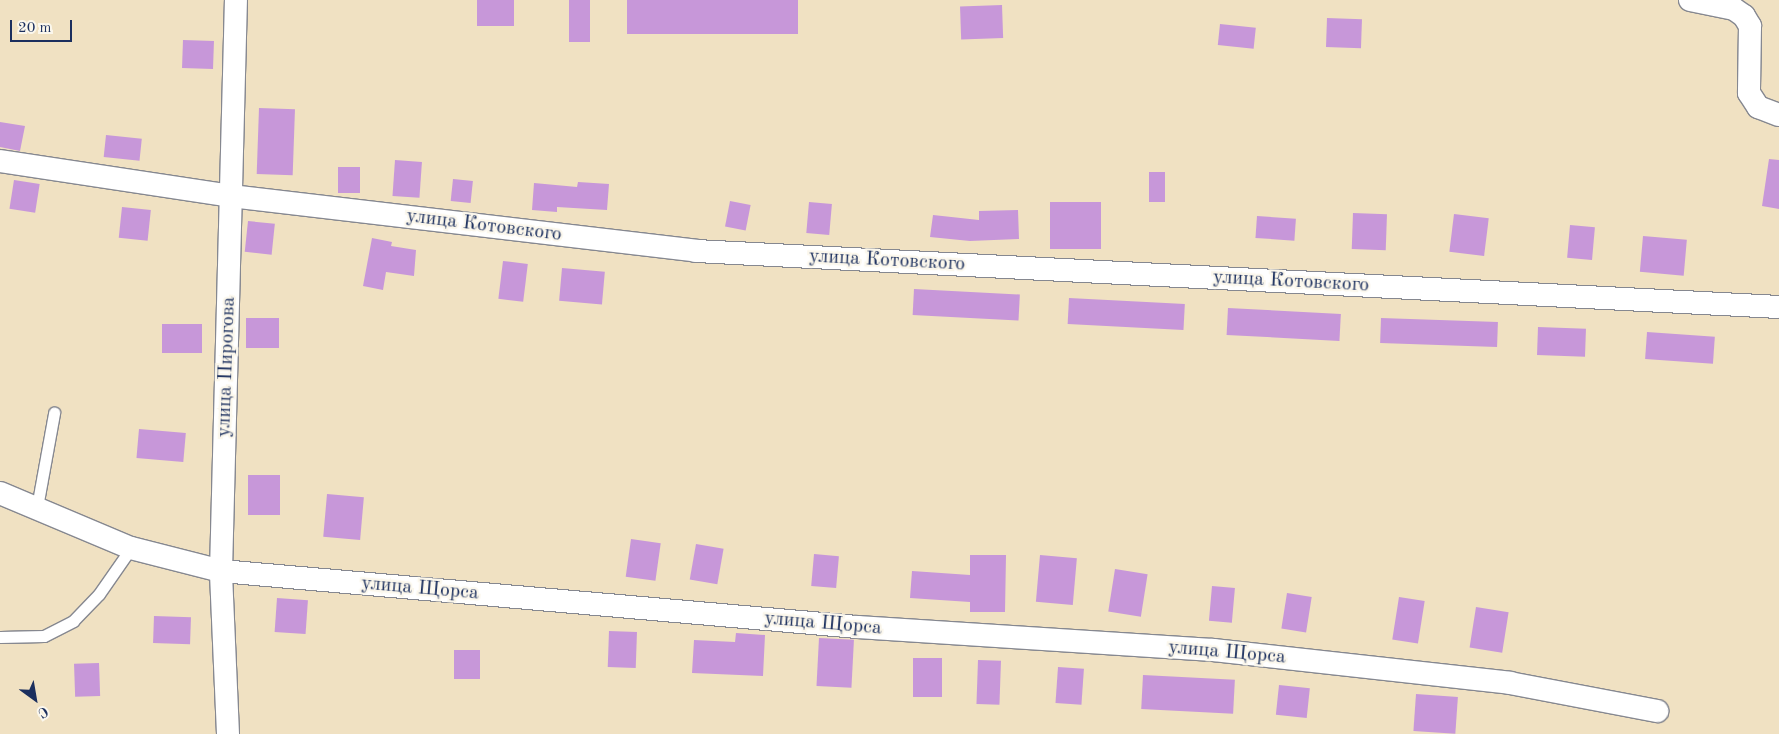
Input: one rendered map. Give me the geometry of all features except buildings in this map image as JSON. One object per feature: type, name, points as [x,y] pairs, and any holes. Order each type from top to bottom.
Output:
[{"type":"street","name":"улица Пирогова","points":[[228,734],[221,571],[236,0]]},
{"type":"street","points":[[1690,0],[1734,9],[1744,16],[1750,26],[1749,93],[1758,107],[1779,114]]},
{"type":"street","name":"улица Котовского","points":[[0,161],[231,196],[696,251],[1779,306]]},
{"type":"street","name":"улица Щорса","points":[[0,493],[131,548],[221,571],[857,627],[1213,650],[1510,683],[1657,711]]},
{"type":"lane","points":[[37,507],[54,413]]},
{"type":"lane","points":[[0,637],[44,636],[73,621],[99,594],[131,548]]}]
